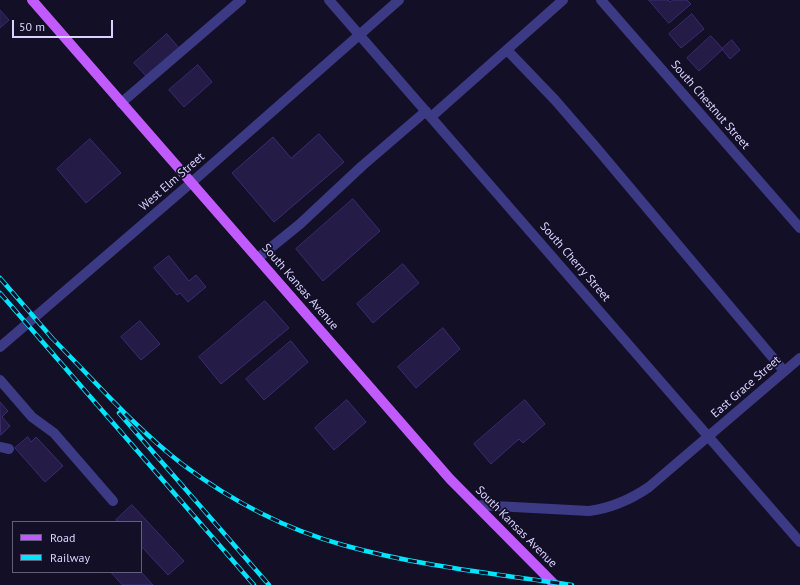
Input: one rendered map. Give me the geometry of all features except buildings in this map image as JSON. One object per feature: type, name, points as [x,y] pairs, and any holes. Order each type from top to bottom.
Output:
[{"type":"main road","name":"South Kansas Avenue","points":[[32,0],[446,474],[555,585]]},
{"type":"street","points":[[121,103],[241,0]]},
{"type":"street","name":"South Cherry Street","points":[[329,0],[800,542]]},
{"type":"street","name":"West Elm Street","points":[[0,347],[192,182],[399,0]]},
{"type":"street","points":[[258,258],[300,224],[362,166],[507,50],[563,0]]},
{"type":"street","name":"South Chestnut Street","points":[[601,0],[800,228]]},
{"type":"street","points":[[507,50],[574,122],[784,371]]},
{"type":"street","name":"East Grace Street","points":[[476,505],[589,511],[608,509],[632,499],[649,487],[800,358]]},
{"type":"street","points":[[0,380],[32,418],[54,433],[112,501]]},
{"type":"railway","points":[[0,278],[53,339]]},
{"type":"railway","points":[[0,293],[254,585]]},
{"type":"railway","points":[[50,336],[130,419],[164,450],[219,490],[279,522],[300,531],[343,545],[400,559],[457,569],[572,585]]},
{"type":"railway","points":[[119,413],[269,585]]}]
